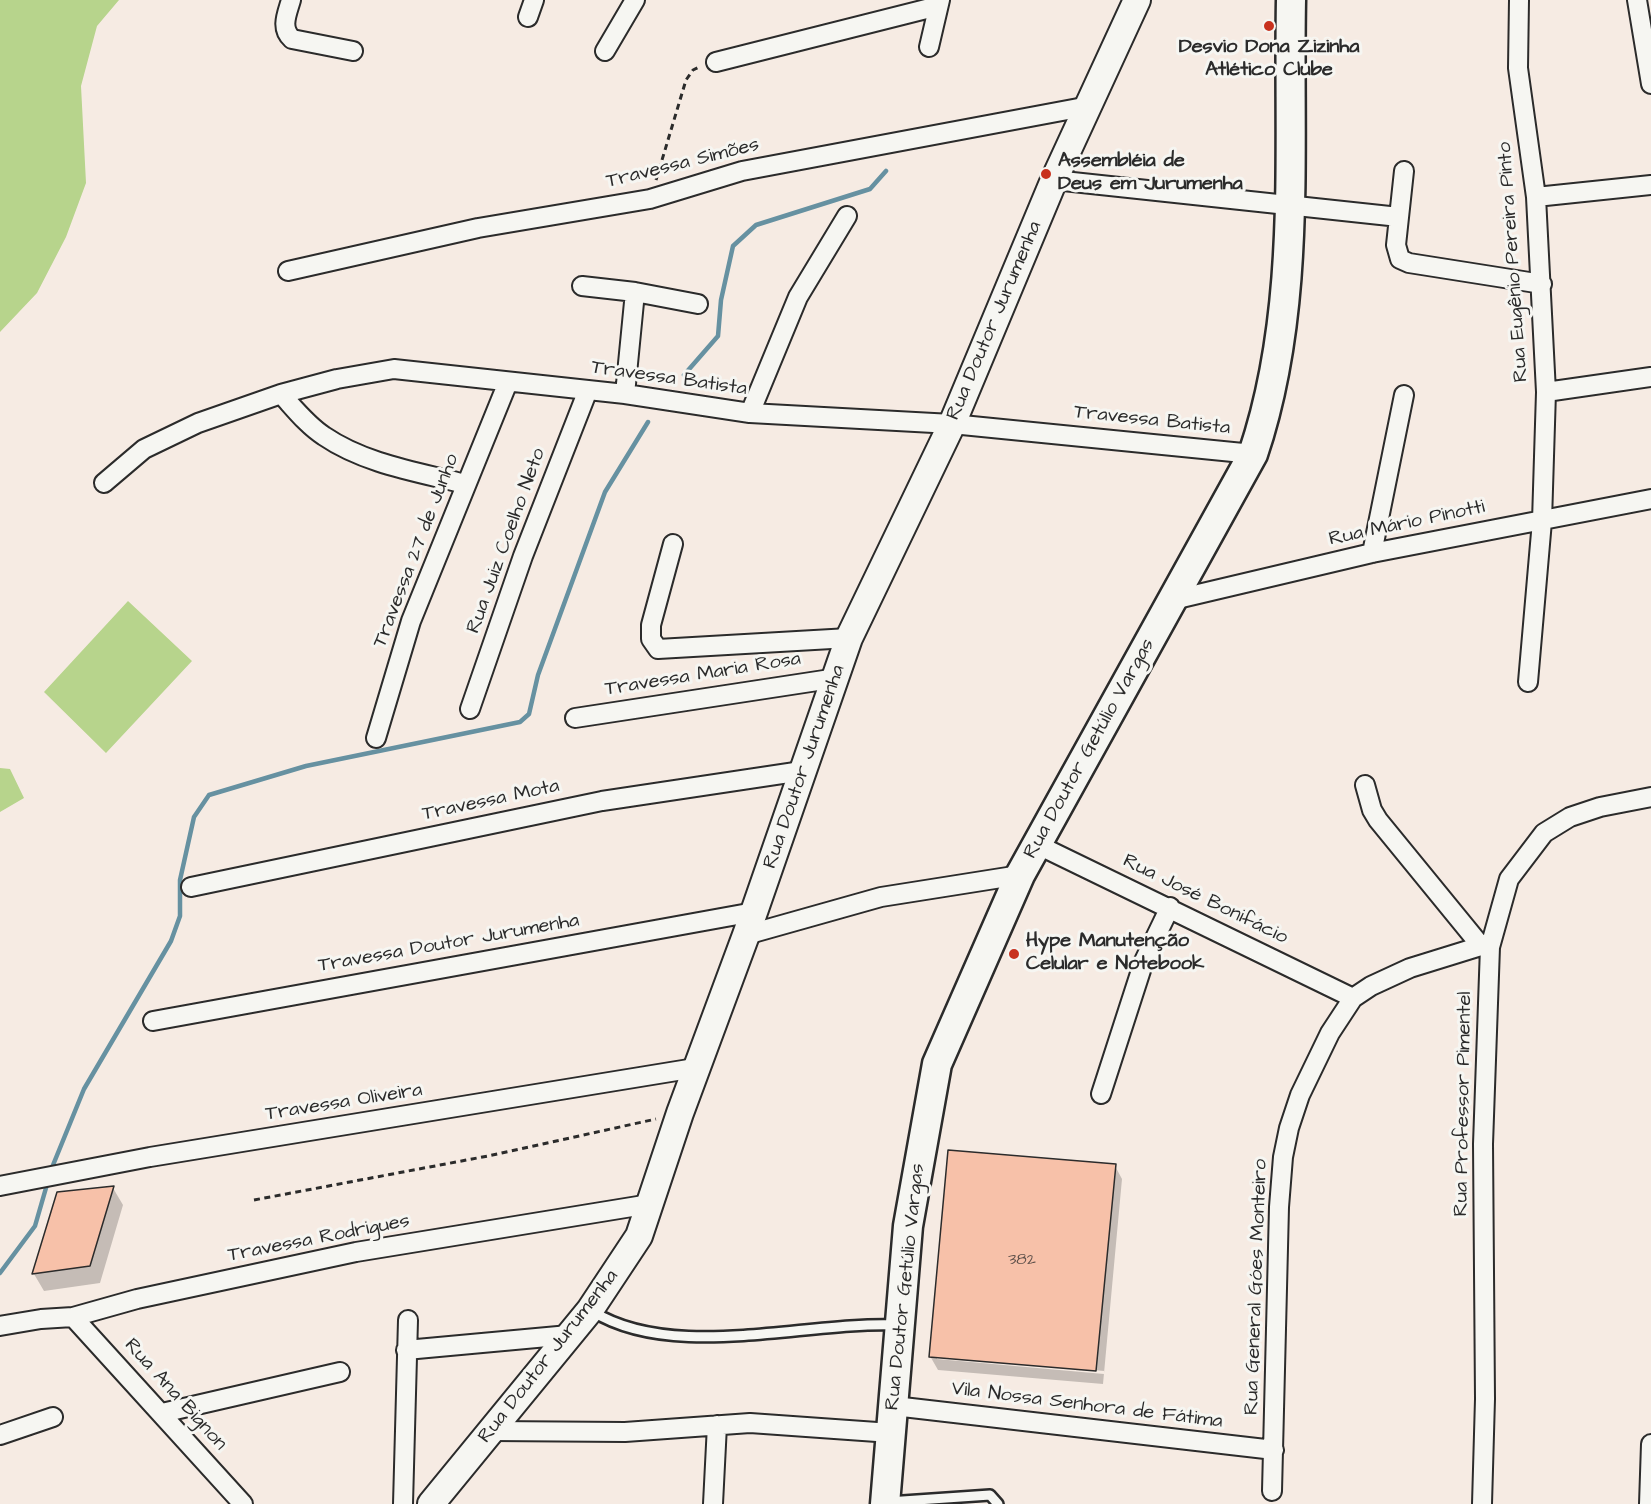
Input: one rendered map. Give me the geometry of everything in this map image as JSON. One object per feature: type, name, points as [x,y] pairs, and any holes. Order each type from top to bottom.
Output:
[{"type":"main road","name":"Rua Doutor Jurumenha","points":[[431,1504],[590,1310],[639,1236],[680,1113],[750,924],[849,638],[952,424],[1054,180],[1137,0]]},
{"type":"main road","name":"Rua Doutor Getúlio Vargas","points":[[885,1503],[913,1187],[937,1064],[1020,875],[1253,454],[1267,412],[1285,290],[1294,1]]},
{"type":"street","points":[[291,0],[284,26],[286,34],[292,39],[353,51]]},
{"type":"street","points":[[605,51],[635,0]]},
{"type":"street","name":"Rua Eugênio Pereira Pinto","points":[[1519,0],[1518,68],[1536,197],[1546,392],[1542,521],[1528,682]]},
{"type":"street","points":[[1637,0],[1651,84]]},
{"type":"street","points":[[716,62],[939,3],[928,47]]},
{"type":"street","name":"Travessa Simões","points":[[288,271],[478,228],[650,199],[742,171],[1089,106]]},
{"type":"street","points":[[1404,171],[1397,254],[1405,262],[1542,284]]},
{"type":"street","points":[[1054,180],[1399,217]]},
{"type":"street","points":[[1536,197],[1651,185]]},
{"type":"street","points":[[750,413],[798,297],[847,216]]},
{"type":"street","points":[[582,286],[635,292],[698,304]]},
{"type":"street","points":[[625,394],[635,292]]},
{"type":"street","name":"Travessa Batista","points":[[104,483],[144,449],[169,435],[280,394],[337,379],[394,369],[425,370],[508,382],[625,394],[750,413],[952,424],[1253,454]]},
{"type":"street","points":[[1546,392],[1651,377]]},
{"type":"street","name":"Travessa 27 de Junho","points":[[376,738],[411,621],[508,382]]},
{"type":"street","name":"Rua Juiz Coelho Neto","points":[[470,709],[523,556],[588,390]]},
{"type":"street","points":[[280,394],[309,425],[324,437],[378,461],[465,484]]},
{"type":"street","points":[[1372,553],[1404,395]]},
{"type":"street","name":"Rua Mário Pinotti","points":[[1173,600],[1372,553],[1651,499]]},
{"type":"street","points":[[673,544],[651,625],[651,639],[658,649],[849,638]]},
{"type":"street","name":"Travessa Maria Rosa","points":[[575,718],[837,678]]},
{"type":"street","name":"Travessa Mota","points":[[191,887],[602,801],[802,771]]},
{"type":"street","points":[[1365,785],[1372,810],[1378,820],[1486,946]]},
{"type":"street","name":"Rua Professor Pimentel","points":[[1482,1504],[1485,1400],[1483,1144],[1486,946],[1509,879],[1544,833],[1570,817],[1600,807],[1651,797]]},
{"type":"street","name":"Rua José Bonifácio","points":[[1036,844],[1170,907],[1353,998]]},
{"type":"street","name":"Travessa Doutor Jurumenha","points":[[153,1021],[750,924],[881,897],[1020,875]]},
{"type":"street","points":[[1101,1094],[1144,961],[1170,907]]},
{"type":"street","name":"Rua General Góes Monteiro","points":[[1272,1491],[1279,1207],[1288,1128],[1300,1095],[1330,1033],[1353,998],[1371,986],[1410,968],[1486,946]]},
{"type":"street","name":"Travessa Oliveira","points":[[0,1186],[52,1175],[696,1068]]},
{"type":"street","name":"Travessa Rodrigues","points":[[0,1326],[41,1318],[73,1317],[137,1299],[356,1252],[650,1204]]},
{"type":"street","name":"Rua Ana Bignon","points":[[73,1317],[243,1504]]},
{"type":"street","points":[[403,1504],[408,1320]]},
{"type":"street","points":[[406,1350],[570,1335]]},
{"type":"street","points":[[162,1413],[340,1372]]},
{"type":"street","points":[[0,1436],[53,1417]]},
{"type":"street","name":"Vila Nossa Senhora de Fátima","points":[[492,1431],[624,1432],[750,1423],[892,1419],[1274,1450]]},
{"type":"street","points":[[713,1504],[717,1425]]},
{"type":"street","points":[[1649,1504],[1651,1444]]},
{"type":"lane","points":[[590,1310],[609,1322],[636,1330],[673,1336],[899,1325]]},
{"type":"lane","points":[[885,1503],[990,1495],[998,1504]]},
{"type":"lane","points":[[971,1497],[980,1504]]},
{"type":"path","points":[[650,199],[686,80],[693,70],[716,62]]},
{"type":"path","points":[[254,1200],[552,1143],[680,1113]]},
{"type":"green space","points":[[0,0],[119,0],[97,26],[81,86],[86,183],[66,237],[37,293],[0,332]]},
{"type":"green space","points":[[128,601],[192,661],[106,753],[44,692]]},
{"type":"green space","points":[[0,768],[10,769],[24,798],[0,812]]},
{"type":"building","points":[[948,1150],[1116,1164],[1096,1371],[929,1357]]},
{"type":"building","points":[[114,1186],[90,1266],[32,1274],[57,1192]]},
{"type":"waterway","points":[[684,375],[718,336],[721,300],[733,246],[756,225],[870,189],[886,171]]},
{"type":"waterway","points":[[51,1170],[84,1089],[171,941],[180,916],[180,880],[194,817],[209,795],[306,766],[520,722],[529,714],[538,675],[605,492],[648,422]]},
{"type":"waterway","points":[[0,1273],[35,1226],[48,1181]]},
{"type":"place","name":"Desvio Dona Zizinha Atlético Clube","points":[[1269,26]]},
{"type":"place","name":"Assembléia de Deus em Jurumenha","points":[[1046,174]]},
{"type":"place","name":"Hype Manutenção Celular e Notebook","points":[[1014,954]]}]
